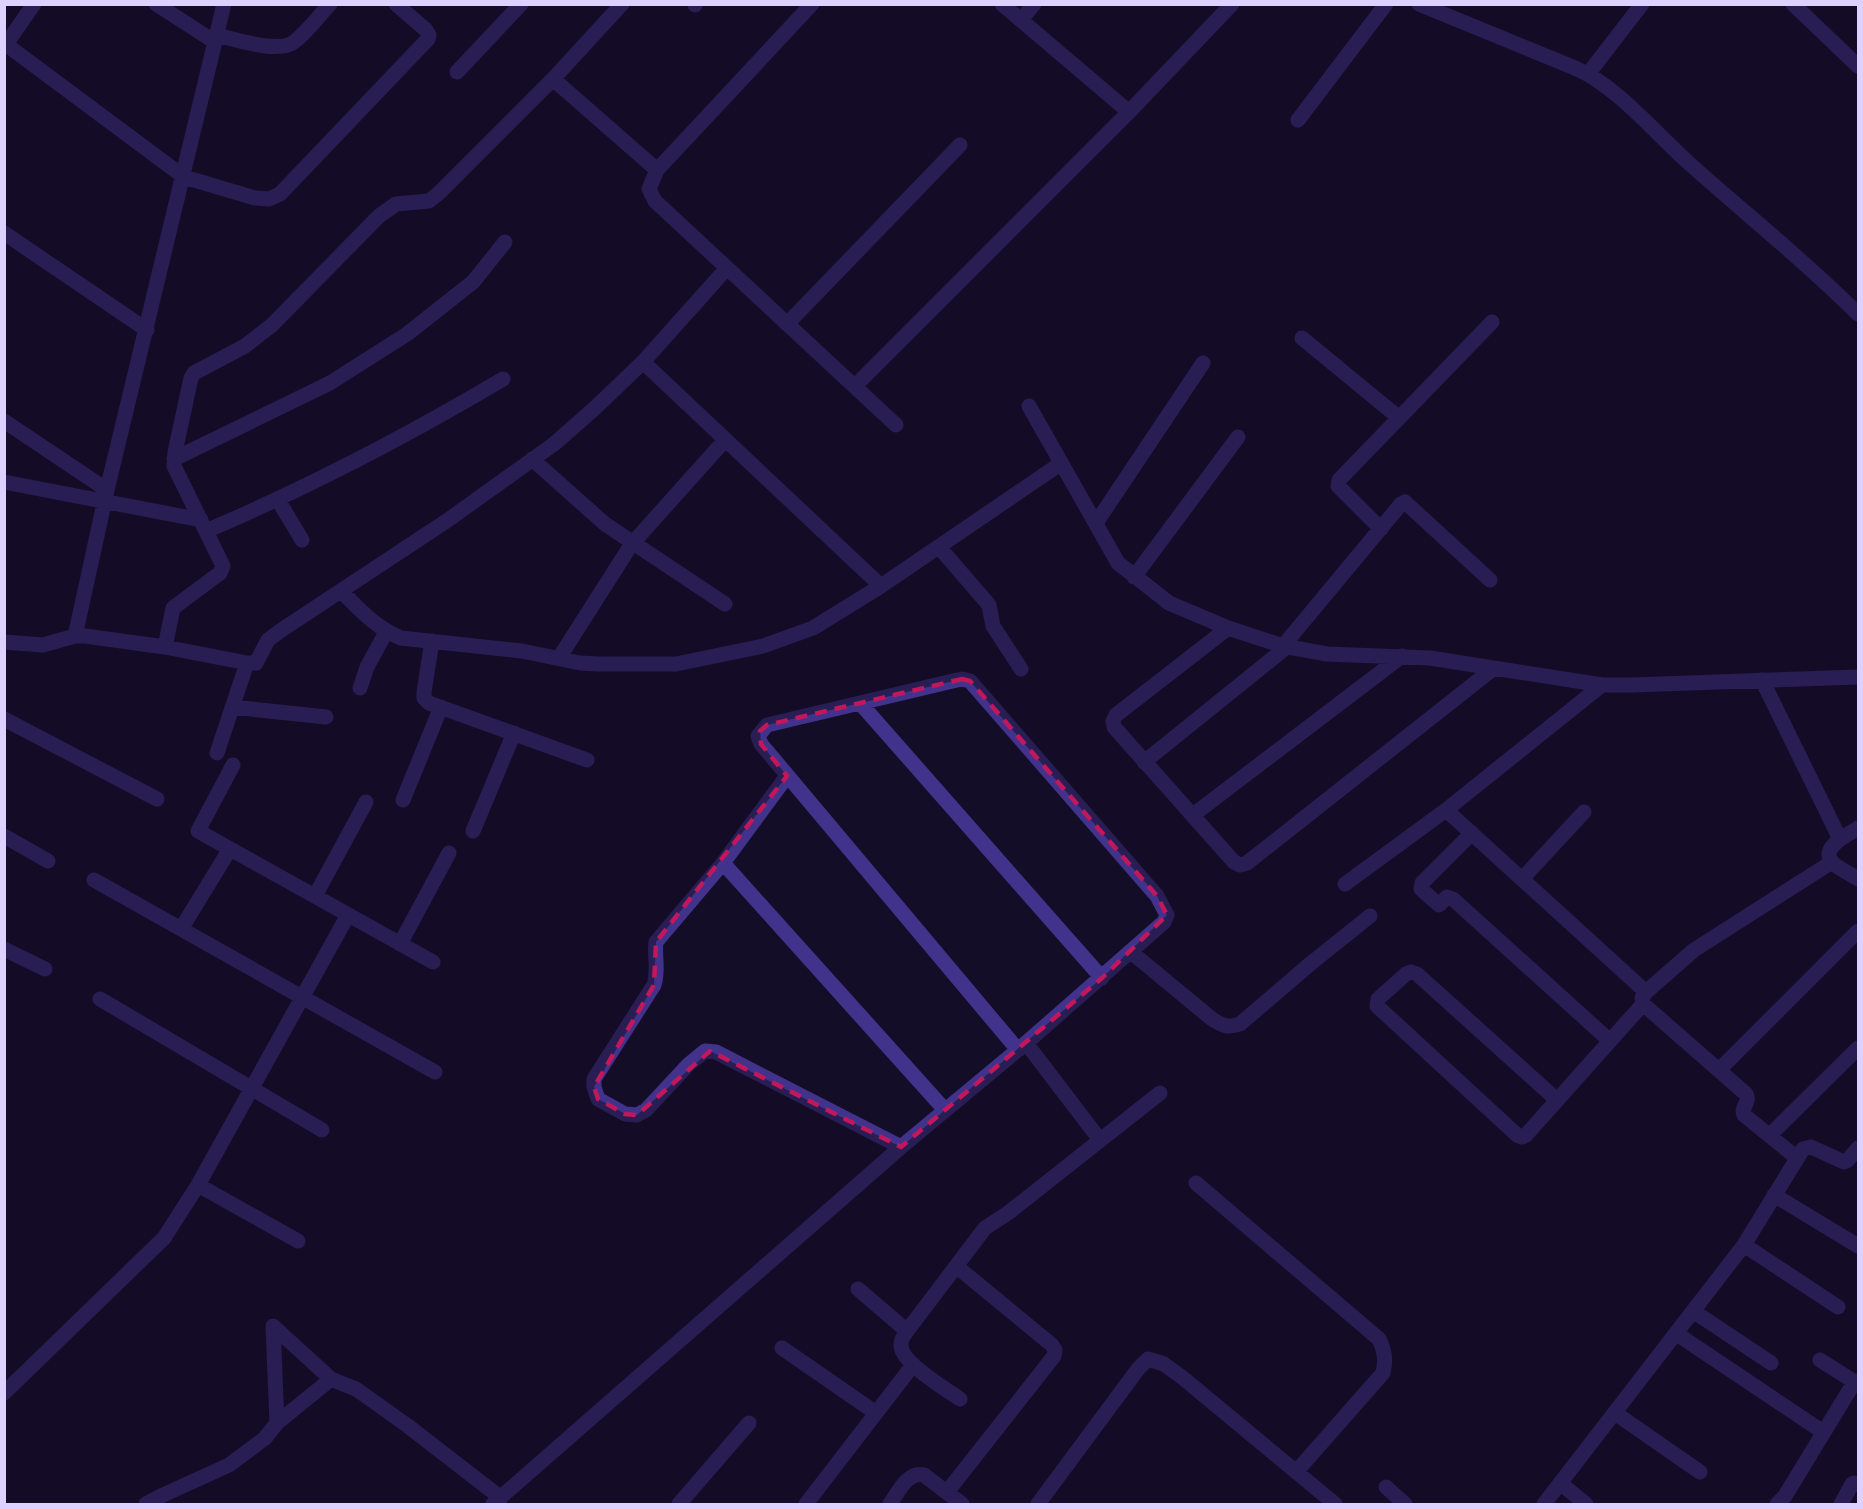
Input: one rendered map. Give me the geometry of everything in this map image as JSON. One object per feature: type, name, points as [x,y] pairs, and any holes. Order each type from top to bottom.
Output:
[{"type":"street","points":[[34,4],[5,44],[184,177],[255,198],[269,199],[280,194],[428,39],[429,35],[426,30],[396,4]]},
{"type":"street","points":[[156,4],[215,39],[271,47],[293,44],[330,4]]},
{"type":"street","points":[[75,636],[106,496],[224,4]]},
{"type":"street","points":[[457,72],[521,4]]},
{"type":"street","points":[[165,647],[172,608],[220,573],[223,566],[174,466],[191,378],[194,373],[245,346],[272,326],[379,216],[396,204],[429,201],[434,197],[553,79],[622,4]]},
{"type":"street","points":[[812,4],[657,170],[649,189],[656,201],[897,425]]},
{"type":"street","points":[[1002,4],[1129,112]]},
{"type":"street","points":[[1021,20],[1034,4]]},
{"type":"street","points":[[855,386],[1129,112],[1232,4]]},
{"type":"street","points":[[1298,120],[1386,4]]},
{"type":"street","points":[[1588,74],[1642,4]]},
{"type":"street","points":[[1793,4],[1858,66]]},
{"type":"street","points":[[1423,5],[1600,81],[1718,189],[1819,275],[1858,314]]},
{"type":"street","points":[[553,79],[657,170]]},
{"type":"street","points":[[787,324],[960,145]]},
{"type":"street","points":[[4,233],[147,330]]},
{"type":"street","points":[[174,459],[330,383],[407,334],[473,282],[504,242]]},
{"type":"street","points":[[4,642],[43,645],[75,636],[85,636],[256,663],[268,640],[448,520],[554,444],[596,408],[643,362],[727,268]]},
{"type":"street","points":[[1381,529],[1338,486],[1342,475],[1492,322]]},
{"type":"street","points":[[1302,338],[1398,417]]},
{"type":"street","points":[[643,362],[881,586]]},
{"type":"street","points":[[1096,523],[1203,363]]},
{"type":"street","points":[[5,485],[106,496],[204,525],[278,500],[434,420],[503,379]]},
{"type":"street","points":[[1029,406],[1118,563],[1168,603],[1228,628],[1285,646],[1327,654],[1430,658],[1602,685],[1633,686],[1858,677]]},
{"type":"street","points":[[4,421],[106,496]]},
{"type":"street","points":[[1134,577],[1238,437]]},
{"type":"street","points":[[559,658],[633,542],[725,440]]},
{"type":"street","points":[[532,459],[605,524],[725,604]]},
{"type":"street","points":[[341,591],[370,620],[386,632],[401,638],[522,651],[579,663],[637,665],[676,663],[714,657],[763,646],[813,628],[881,586],[1060,464]]},
{"type":"street","points":[[278,500],[302,540]]},
{"type":"street","points":[[1144,762],[1285,646],[1401,504],[1405,502],[1490,579]]},
{"type":"street","points":[[939,547],[989,605],[993,627],[1021,669]]},
{"type":"street","points":[[1228,628],[1116,715],[1113,721],[1114,727],[1144,762],[1234,862],[1240,865],[1247,863],[1494,668]]},
{"type":"street","points":[[360,688],[367,667],[386,632]]},
{"type":"street","points":[[432,641],[424,698],[429,702],[587,760]]},
{"type":"street","points":[[1193,815],[1401,657]]},
{"type":"street","points":[[217,753],[247,663]]},
{"type":"street","points":[[277,1423],[273,1326],[331,1379],[356,1389],[374,1401],[408,1426],[497,1501],[902,1147],[1022,1047],[1164,922],[1167,915],[1166,910],[1157,896],[970,681],[957,680],[767,725],[758,736],[761,744],[1022,1047],[1100,1140]]},
{"type":"street","points":[[1762,680],[1840,839]]},
{"type":"street","points":[[1345,884],[1446,810],[1602,685]]},
{"type":"street","points":[[860,703],[1102,978]]},
{"type":"street","points":[[232,707],[326,717]]},
{"type":"street","points":[[403,800],[441,707]]},
{"type":"street","points":[[4,719],[157,799]]},
{"type":"street","points":[[473,831],[514,733]]},
{"type":"street","points":[[233,765],[198,831],[433,962]]},
{"type":"street","points":[[787,776],[723,863],[656,942],[657,976],[654,985],[594,1079],[594,1087],[598,1099],[625,1114],[637,1115],[646,1110],[688,1065],[705,1051],[716,1052],[902,1147]]},
{"type":"street","points":[[315,896],[366,802]]},
{"type":"street","points":[[1446,810],[1522,879],[1748,1097],[1742,1113],[1797,1158]]},
{"type":"street","points":[[1522,879],[1584,812]]},
{"type":"street","points":[[1858,828],[1840,839],[1830,850],[1832,862],[1858,879]]},
{"type":"street","points":[[1472,833],[1422,883],[1421,889],[1439,904],[1448,897],[1453,899],[1610,1041]]},
{"type":"street","points":[[4,836],[48,861]]},
{"type":"street","points":[[181,929],[230,849]]},
{"type":"street","points":[[400,944],[449,853]]},
{"type":"street","points":[[1557,1100],[1417,974],[1411,972],[1406,974],[1378,999],[1377,1006],[1516,1135],[1522,1137],[1526,1135],[1610,1041],[1644,998],[1694,950],[1832,862]]},
{"type":"street","points":[[723,863],[945,1110]]},
{"type":"street","points":[[94,880],[435,1072]]},
{"type":"street","points":[[4,1393],[164,1238],[198,1185],[348,915]]},
{"type":"street","points":[[1131,952],[1212,1019],[1222,1026],[1232,1027],[1240,1024],[1370,916]]},
{"type":"street","points":[[1719,1070],[1858,931]]},
{"type":"street","points":[[4,949],[45,969]]},
{"type":"street","points":[[100,999],[321,1130]]},
{"type":"street","points":[[1770,1135],[1858,1048]]},
{"type":"street","points":[[960,1399],[913,1365],[902,1351],[901,1343],[907,1331],[985,1228],[1160,1093]]},
{"type":"street","points":[[1544,1504],[1744,1245],[1803,1149],[1810,1147],[1841,1161],[1847,1161],[1858,1148]]},
{"type":"street","points":[[1196,1183],[1378,1339],[1385,1350],[1386,1361],[1383,1374],[1296,1472]]},
{"type":"street","points":[[198,1185],[298,1241]]},
{"type":"street","points":[[1774,1195],[1858,1246]]},
{"type":"street","points":[[1744,1245],[1838,1307]]},
{"type":"street","points":[[946,1492],[1054,1356],[1055,1350],[1052,1345],[956,1266]]},
{"type":"street","points":[[858,1289],[907,1331]]},
{"type":"street","points":[[1694,1311],[1772,1363]]},
{"type":"street","points":[[1677,1334],[1823,1432]]},
{"type":"street","points":[[782,1348],[876,1413]]},
{"type":"street","points":[[1038,1504],[1138,1369],[1148,1359],[1164,1364],[1183,1378],[1335,1504]]},
{"type":"street","points":[[1777,1504],[1785,1496],[1823,1432],[1857,1383],[1820,1360]]},
{"type":"street","points":[[806,1504],[913,1365]]},
{"type":"street","points":[[146,1504],[230,1466],[265,1438],[277,1423],[331,1379]]},
{"type":"street","points":[[1615,1413],[1700,1472]]},
{"type":"street","points":[[679,1504],[749,1423]]},
{"type":"street","points":[[890,1504],[910,1476],[918,1474],[924,1475],[962,1504]]},
{"type":"street","points":[[1560,1483],[1586,1504]]},
{"type":"street","points":[[1841,1504],[1852,1484],[1858,1485]]},
{"type":"street","points":[[1386,1487],[1405,1504]]},
{"type":"highlighted area","points":[[962,679],[970,681],[1157,896],[1167,915],[1102,978],[901,1147],[710,1051],[637,1115],[625,1114],[598,1099],[594,1087],[654,985],[656,942],[787,776],[761,744],[760,731],[767,725]]}]
